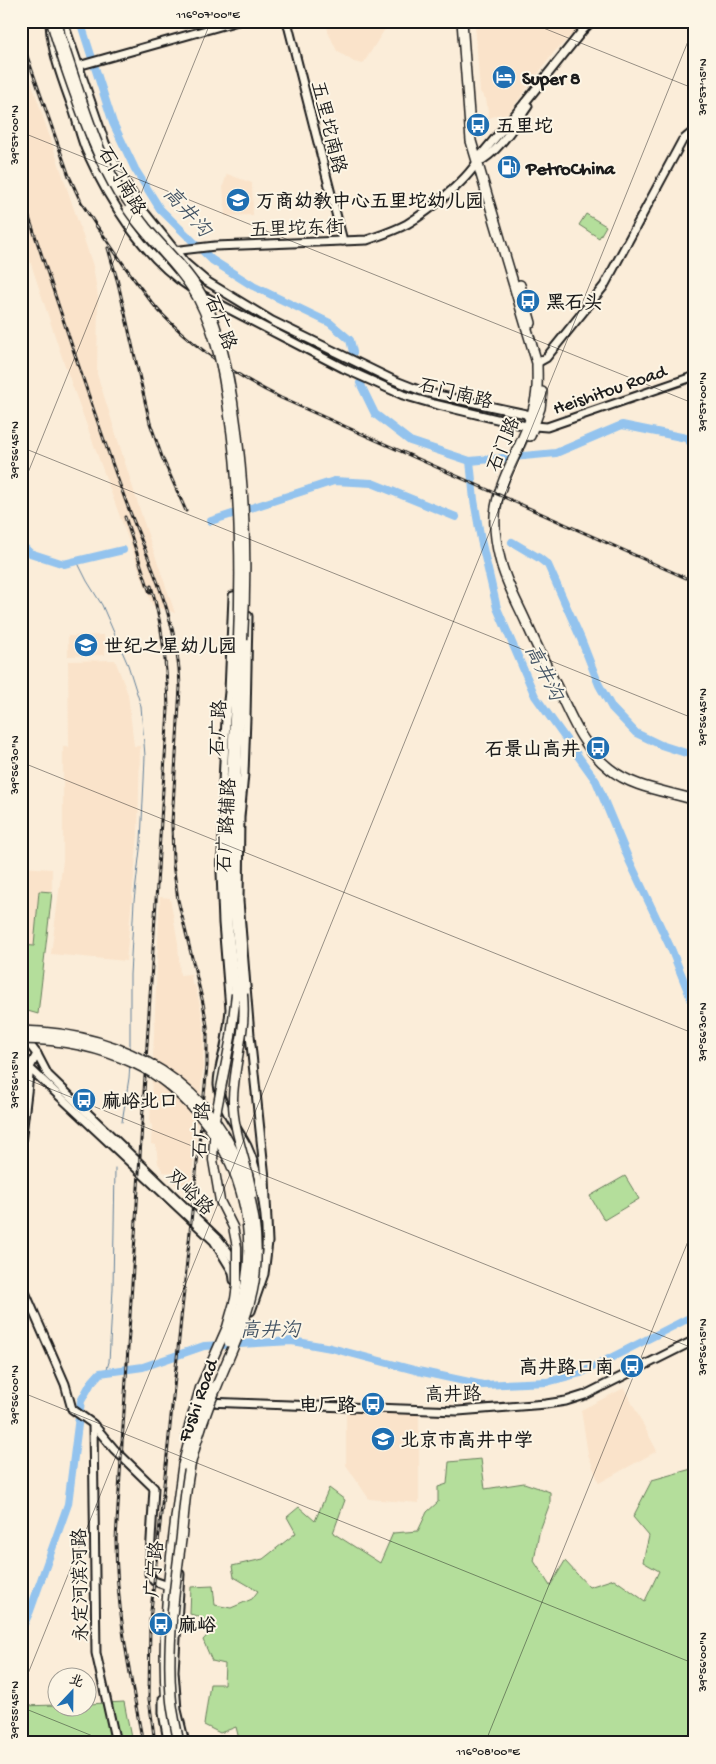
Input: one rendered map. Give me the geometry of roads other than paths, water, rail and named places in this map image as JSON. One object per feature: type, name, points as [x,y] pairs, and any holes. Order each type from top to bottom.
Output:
[{"type":"highway","name":"石门路","points":[[462,21],[470,130],[539,362],[536,398],[530,424],[512,469],[500,511],[498,526],[502,553],[514,588],[583,732],[603,758],[625,775],[695,798]]},
{"type":"highway","name":"石门路","points":[[467,21],[474,116],[480,160]]},
{"type":"highway","name":"Fushi Road","points":[[21,1031],[74,1036],[104,1043],[139,1057],[159,1068],[185,1087],[225,1136],[241,1167],[254,1214],[256,1263],[249,1305],[241,1329],[214,1391],[191,1463],[174,1596],[170,1671],[172,1711],[179,1743]]},
{"type":"highway","name":"Fushi Road","points":[[21,1037],[72,1043],[102,1050],[136,1064],[160,1078],[182,1095],[211,1128],[226,1154],[236,1176],[248,1224],[249,1257],[242,1304],[191,1434],[184,1466],[168,1596],[165,1694],[170,1743]]},
{"type":"main road","name":"石广路","points":[[50,21],[94,148],[106,174],[136,221],[179,272],[197,298],[209,322],[218,349],[225,386],[236,469],[240,587],[233,880],[243,1031],[234,1080],[233,1101],[235,1121],[249,1173],[254,1214]]},
{"type":"main road","name":"石广路","points":[[58,21],[60,34],[90,121],[108,164],[125,197],[146,226],[189,277],[204,299],[216,327],[226,358],[241,464],[245,551],[226,879],[228,929],[240,994],[215,1120],[213,1160],[220,1201],[233,1227],[237,1247],[237,1286],[227,1327],[200,1388],[184,1444],[184,1466]]},
{"type":"main road","points":[[236,764],[246,678]]},
{"type":"main road","points":[[229,692],[229,802]]},
{"type":"street","name":"石门南路","points":[[50,21],[51,38],[59,72],[87,151],[111,199],[151,253],[181,282],[214,302],[343,368],[403,395],[434,404],[530,424]]},
{"type":"street","name":"石门南路","points":[[63,21],[82,65],[105,143],[118,170],[140,208],[185,263],[206,281],[239,302],[341,356],[424,392],[526,414],[530,424]]},
{"type":"street","points":[[82,65],[238,21]]},
{"type":"street","name":"五里坨南路","points":[[286,21],[343,241]]},
{"type":"street","name":"五里坨东街","points":[[151,253],[215,246],[367,240],[387,234],[408,223],[429,209],[457,185],[480,160],[592,21]]},
{"type":"street","name":"五里坨东街","points":[[480,160],[486,158],[506,136],[536,96],[598,21]]},
{"type":"street","points":[[539,362],[604,286],[682,141],[695,130]]},
{"type":"street","name":"Heishitou Road","points":[[530,424],[547,427],[695,376]]},
{"type":"street","name":"石广路辅路","points":[[241,1333],[257,1295],[266,1263],[268,1225],[239,901],[240,817],[246,718],[248,594],[233,596],[224,754],[224,818],[221,872],[230,1009],[218,1085],[225,1107],[247,1147],[255,1170],[264,1213],[266,1249],[258,1284],[254,1286],[246,1283]]},
{"type":"street","name":"双峪路","points":[[21,1037],[37,1054],[48,1075],[218,1239],[240,1266],[246,1283],[247,1309],[241,1333],[211,1402]]},
{"type":"street","points":[[21,1142],[30,1067],[37,1054]]},
{"type":"street","name":"双峪路","points":[[21,1060],[214,1241],[233,1272],[235,1284],[233,1310],[198,1400]]},
{"type":"street","points":[[255,1170],[260,1171],[264,1169]]},
{"type":"street","points":[[21,1283],[64,1384],[72,1409],[93,1424],[114,1449],[154,1488],[149,1574],[154,1581],[168,1586]]},
{"type":"street","name":"高井路","points":[[198,1400],[435,1411],[482,1410],[546,1404],[566,1401],[585,1395],[695,1340]]},
{"type":"street","name":"广宁路","points":[[170,1743],[163,1713],[162,1675],[168,1586],[180,1468],[198,1400]]},
{"type":"street","name":"广宁路","points":[[185,1743],[177,1710],[174,1672],[185,1517],[191,1467],[200,1430],[211,1402]]},
{"type":"street","name":"永定河滨河路","points":[[93,1424],[96,1653],[116,1743]]},
{"type":"waterway","name":"高井沟","points":[[80,21],[113,123],[135,169],[160,209],[212,260],[253,286],[330,323],[350,340],[353,352]]},
{"type":"waterway","name":"高井沟","points":[[360,383],[375,414],[410,441],[470,461],[481,540],[497,608],[535,696],[596,781],[629,860],[672,951],[695,1009]]},
{"type":"waterway","points":[[470,461],[556,453],[622,425],[686,438],[695,447]]},
{"type":"waterway","points":[[211,521],[334,481],[372,483],[456,517]]},
{"type":"waterway","points":[[512,542],[548,565],[599,685],[612,708],[636,733],[661,745],[695,756]]},
{"type":"waterway","points":[[21,544],[30,553],[64,564],[123,550]]},
{"type":"waterway","points":[[77,561],[102,605],[128,665],[141,706],[145,756],[141,841],[134,901],[130,975],[130,1050]]},
{"type":"waterway","points":[[122,1122],[130,1064]]},
{"type":"waterway","points":[[106,1372],[109,1362],[113,1289],[115,1168]]},
{"type":"waterway","name":"高井沟","points":[[21,1630],[30,1611],[68,1504],[81,1401],[91,1383],[100,1373],[143,1367],[204,1346],[292,1341],[331,1348],[418,1371],[483,1385],[547,1382],[581,1373],[695,1315]]},
{"type":"railway","points":[[21,39],[69,176],[81,202],[99,230]]},
{"type":"railway","points":[[21,194],[111,461],[161,591],[174,638],[178,662],[180,687],[172,823],[173,864],[178,900],[207,1026],[207,1066],[150,1621],[149,1699],[155,1743]]},
{"type":"railway","points":[[96,225],[160,312],[187,338],[248,380],[281,398],[695,582]]},
{"type":"railway","points":[[108,248],[118,283],[150,423],[162,457],[186,511]]},
{"type":"railway","points":[[125,517],[150,593]]},
{"type":"railway","points":[[143,1743],[121,1616],[116,1539],[168,709],[164,647],[159,616],[151,586]]},
{"type":"place","name":"Super 8","points":[[504,77]]},
{"type":"place","name":"五里坨","points":[[478,125]]},
{"type":"place","name":"PetroChina","points":[[509,167]]},
{"type":"place","name":"万商幼教中心五里坨幼儿园","points":[[238,200]]},
{"type":"place","name":"黑石头","points":[[528,301]]},
{"type":"place","name":"世纪之星幼儿园","points":[[86,645]]},
{"type":"place","name":"石景山高井","points":[[598,748]]},
{"type":"place","name":"麻峪北口","points":[[84,1100]]},
{"type":"place","name":"高井路口南","points":[[632,1366]]},
{"type":"place","name":"电厂路","points":[[373,1404]]},
{"type":"place","name":"北京市高井中学","points":[[383,1439]]},
{"type":"place","name":"麻峪","points":[[161,1624]]}]
